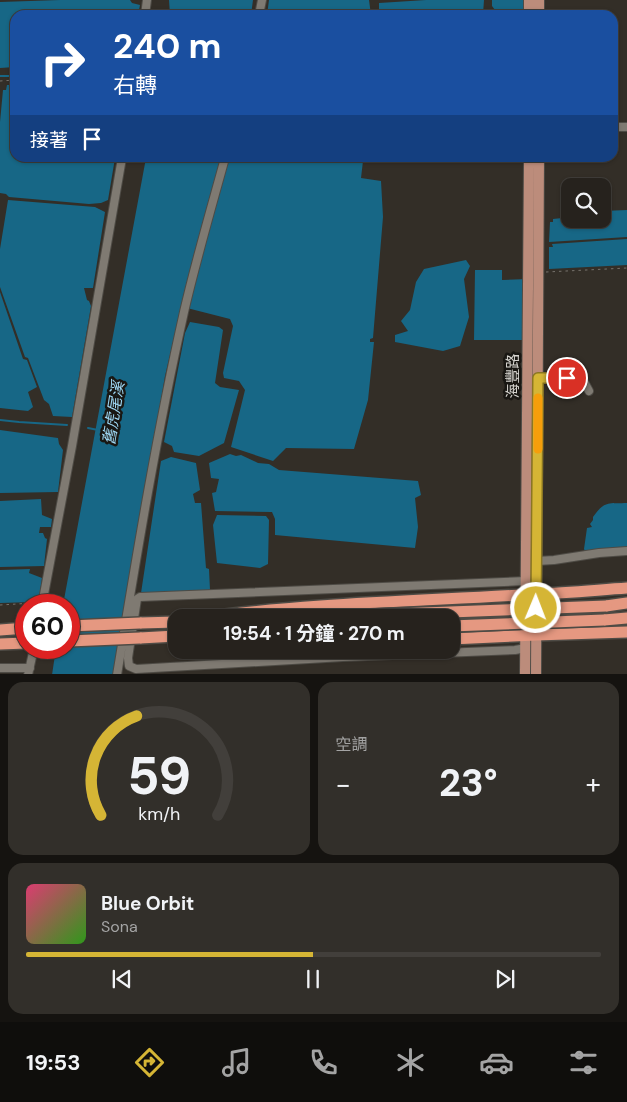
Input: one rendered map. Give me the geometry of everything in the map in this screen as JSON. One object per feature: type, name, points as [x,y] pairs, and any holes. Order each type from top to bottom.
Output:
[{"type":"highway","points":[[271,609],[627,588]]},
{"type":"highway","points":[[460,612],[606,606],[627,603]]},
{"type":"highway","points":[[460,626],[627,618]]},
{"type":"highway","points":[[80,626],[168,622]]},
{"type":"highway","points":[[0,630],[15,629]]},
{"type":"highway","points":[[460,639],[627,632]]},
{"type":"highway","points":[[80,641],[168,637]]},
{"type":"highway","points":[[0,644],[15,645]]},
{"type":"main road","name":"海豐路","points":[[529,162],[526,581],[531,595]]},
{"type":"main road","name":"海豐路","points":[[531,595],[537,561],[539,162]]},
{"type":"main road","points":[[531,595],[530,635],[536,674]]},
{"type":"main road","points":[[526,674],[526,648],[530,635]]},
{"type":"street","points":[[44,594],[72,446],[121,162]]},
{"type":"street","points":[[117,674],[156,450],[184,311],[224,162]]},
{"type":"street","points":[[538,378],[582,378],[589,391]]},
{"type":"street","points":[[537,561],[627,551]]},
{"type":"street","points":[[526,581],[140,597],[137,600],[128,658],[129,666],[136,668],[526,648]]},
{"type":"street","points":[[0,668],[29,671]]},
{"type":"path","points":[[538,272],[627,268]]},
{"type":"path","points":[[0,605],[15,605]]},
{"type":"water","points":[[130,0],[132,3],[140,5],[139,10],[10,10],[10,67],[0,68],[0,2]]},
{"type":"water","points":[[169,0],[253,0],[252,10],[170,10]]},
{"type":"water","points":[[269,0],[369,0],[370,10],[268,10]]},
{"type":"water","points":[[426,0],[484,0],[483,10],[379,10],[379,3]]},
{"type":"water","points":[[492,0],[528,0],[528,7],[522,10],[495,10],[492,6]]},
{"type":"water","points":[[7,85],[10,85],[10,162],[114,162],[108,200],[89,204],[9,197],[6,194],[0,193],[0,122],[3,90],[6,90]]},
{"type":"water","name":"舊虎尾溪","points":[[145,162],[221,162],[192,262],[165,376],[113,674],[52,674],[54,659],[80,659],[80,594],[65,594]]},
{"type":"water","points":[[228,162],[363,162],[361,178],[381,181],[383,217],[373,338],[370,339],[370,342],[374,342],[368,400],[354,449],[286,448],[273,461],[231,447],[245,390],[239,381],[224,378],[223,373],[233,326],[230,319],[187,308]]},
{"type":"water","points":[[8,200],[95,207],[105,212],[93,288],[84,288],[87,300],[91,306],[72,417],[53,416],[49,404],[44,400],[28,358],[25,357],[0,287],[0,249]]},
{"type":"water","points":[[627,210],[627,237],[549,242],[550,222],[553,222],[553,219],[561,218],[561,228],[611,228],[611,211]]},
{"type":"water","points":[[627,239],[627,265],[549,269],[549,247],[553,247],[552,244]]},
{"type":"water","points":[[466,260],[470,266],[464,279],[469,317],[460,346],[443,351],[395,342],[395,335],[408,331],[401,321],[410,310],[416,282],[424,269]]},
{"type":"water","points":[[475,270],[502,270],[502,280],[528,279],[525,340],[474,340]]},
{"type":"water","points":[[0,292],[23,359],[27,360],[37,387],[28,392],[33,407],[28,411],[0,408]]},
{"type":"water","points":[[190,322],[219,327],[223,330],[215,383],[220,387],[239,390],[224,443],[199,456],[174,452],[172,446],[164,442],[185,333]]},
{"type":"water","points":[[0,430],[58,438],[63,450],[58,492],[0,493]]},
{"type":"water","points":[[230,454],[241,455],[258,463],[269,464],[279,470],[418,481],[421,495],[415,498],[418,527],[415,548],[275,535],[275,519],[272,512],[215,511],[212,493],[216,492],[219,479],[211,478],[209,463]]},
{"type":"water","points":[[171,457],[196,463],[200,490],[193,494],[195,503],[201,503],[206,568],[209,569],[210,590],[141,593],[161,461]]},
{"type":"water","points":[[41,499],[42,515],[52,519],[51,527],[40,527],[39,533],[43,533],[47,539],[44,566],[0,567],[0,501]]},
{"type":"water","points":[[627,503],[627,548],[585,551],[587,528],[592,527],[590,524],[597,512],[607,504]]},
{"type":"water","points":[[217,515],[266,516],[269,520],[268,564],[260,568],[217,563],[213,525]]},
{"type":"water","points":[[30,569],[29,573],[42,578],[40,594],[15,594],[15,603],[0,603],[0,570]]},
{"type":"waterway","points":[[0,76],[10,76]]},
{"type":"waterway","points":[[0,420],[67,425]]},
{"type":"waterway","name":"舊虎尾溪","points":[[88,428],[98,430]]},
{"type":"slow traffic","points":[[538,398],[538,449]]},
{"type":"route","points":[[536,608],[538,378],[567,378]]}]
